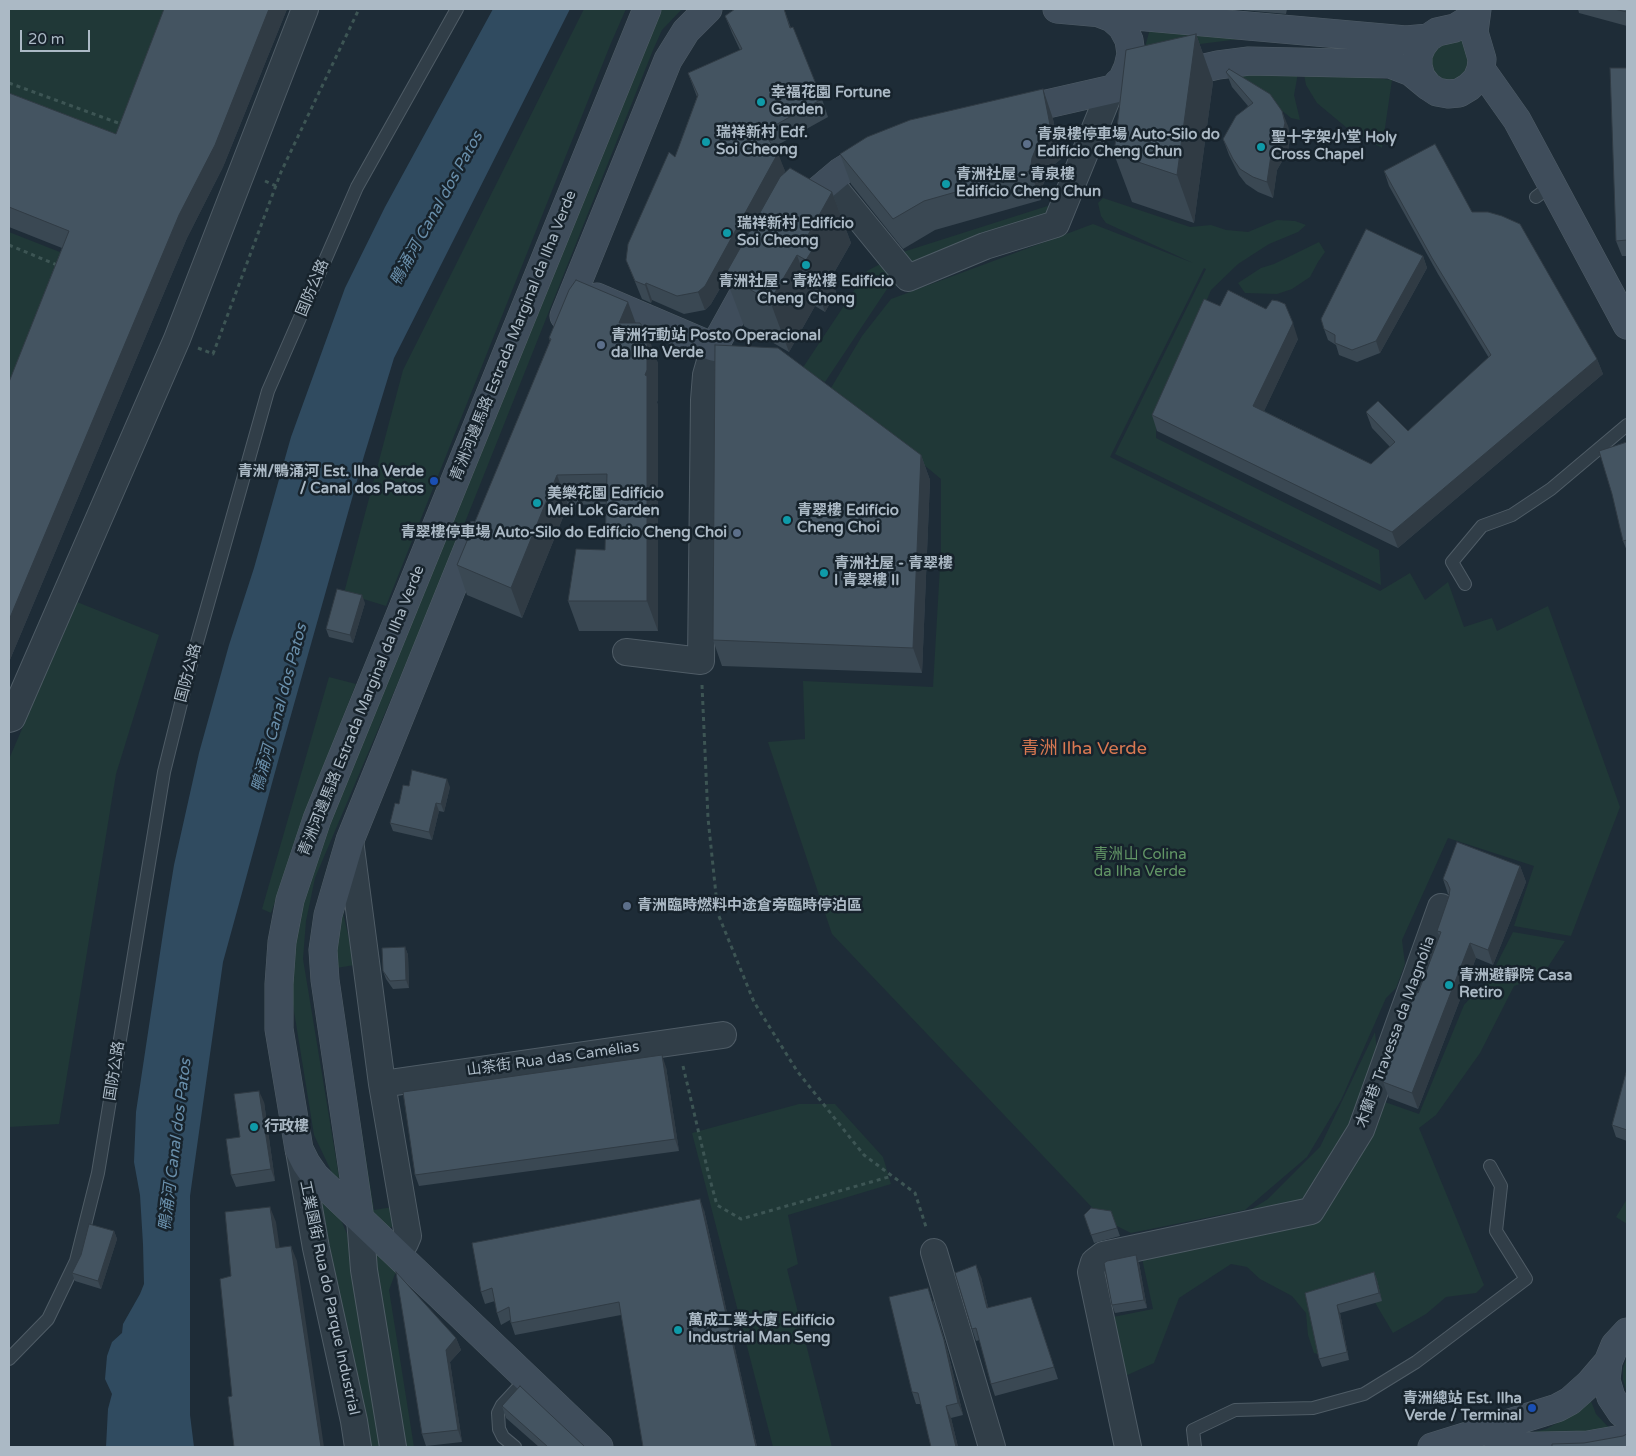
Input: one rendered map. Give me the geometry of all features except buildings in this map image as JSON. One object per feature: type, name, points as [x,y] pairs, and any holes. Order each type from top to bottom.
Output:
[{"type":"main road","name":"青洲河邊馬路 Estrada Marginal da Ilha Verde","points":[[599,1447],[315,1176],[299,1149],[279,1020],[282,942],[290,900],[300,867],[335,774],[647,9]]},
{"type":"main road","points":[[552,343],[668,60],[682,36],[693,22],[708,9]]},
{"type":"main road","points":[[1057,9],[1406,40],[1456,30],[1466,34],[1474,40],[1480,59],[1517,120],[1544,191],[1627,325]]},
{"type":"main road","points":[[1428,86],[1421,77],[1418,66],[1418,55],[1422,46],[1437,34],[1455,28],[1468,20],[1477,9]]},
{"type":"main road","points":[[1459,93],[1477,79],[1480,59],[1474,32],[1477,9]]},
{"type":"main road","points":[[1099,13],[1112,18],[1122,27],[1128,40],[1131,54],[1122,80],[1111,89]]},
{"type":"main road","points":[[990,117],[1218,65],[1275,61],[1390,64],[1411,72],[1438,92],[1481,95],[1501,104],[1517,120]]},
{"type":"main road","points":[[781,227],[786,218],[829,181],[870,152],[897,141]]},
{"type":"main road","points":[[575,288],[714,347],[766,253]]},
{"type":"main road","points":[[360,1219],[325,980],[323,950],[328,916],[350,840],[481,516]]},
{"type":"main road","points":[[1627,1332],[1615,1345],[1608,1362],[1606,1380],[1611,1397],[1621,1412],[1627,1417]]},
{"type":"main road","points":[[1432,1447],[1557,1408],[1570,1401],[1590,1383],[1608,1362]]},
{"type":"main road","points":[[1499,1447],[1588,1445],[1627,1438]]},
{"type":"street","points":[[9,719],[12,718],[16,709],[177,340],[305,9]]},
{"type":"street","points":[[829,181],[908,278],[985,246],[1056,224],[1111,89]]},
{"type":"street","points":[[626,652],[701,661],[704,400],[706,375],[714,347]]},
{"type":"street","points":[[350,840],[382,1084],[408,1236],[405,1243],[396,1253]]},
{"type":"street","name":"木蘭巷 Travessa da Magnólia","points":[[1128,1447],[1091,1272],[1094,1262],[1103,1255],[1311,1211],[1361,1130],[1441,907]]},
{"type":"street","name":"山茶街 Rua das Camélias","points":[[382,1084],[723,1035]]},
{"type":"street","name":"工業園街 Rua do Parque Industrial","points":[[299,1149],[316,1248],[358,1447]]},
{"type":"street","points":[[360,1219],[364,1270],[394,1447]]},
{"type":"street","points":[[934,1252],[992,1447]]},
{"type":"lane","name":"国防公路","points":[[9,1359],[48,1319],[76,1261],[98,1173],[164,772],[189,671],[268,391],[357,187],[457,9]]},
{"type":"lane","points":[[1465,584],[1452,562],[1482,526],[1512,514],[1551,490],[1627,425]]},
{"type":"lane","points":[[1195,1447],[1193,1430],[1235,1410],[1313,1408],[1364,1394],[1416,1362],[1526,1279],[1496,1231],[1501,1186],[1490,1166]]},
{"type":"lane","points":[[515,1447],[500,1429],[498,1413],[502,1405],[527,1378]]},
{"type":"path","points":[[177,340],[213,354],[281,172],[358,9]]},
{"type":"path","points":[[9,83],[121,124],[124,115]]},
{"type":"path","points":[[9,245],[57,264],[54,273]]},
{"type":"path","points":[[701,661],[708,818],[718,914],[754,1002],[797,1071],[864,1155],[915,1193],[934,1252]]},
{"type":"path","points":[[677,1041],[708,1176],[717,1205],[741,1219],[892,1176]]},
{"type":"green space","points":[[9,9],[176,9],[122,151],[9,108]]},
{"type":"green space","points":[[584,9],[626,9],[386,606],[344,593],[403,370]]},
{"type":"green space","points":[[661,9],[682,9],[662,30],[653,50],[452,555],[315,878],[306,921],[303,959],[339,1177],[337,1179],[334,1177],[314,1135],[293,1005],[291,957],[309,869],[647,33]]},
{"type":"green space","points":[[1151,25],[1248,38],[1144,51]]},
{"type":"green space","points":[[1460,39],[1472,50],[1467,80],[1436,83],[1426,54],[1430,47]]},
{"type":"green space","points":[[1303,69],[1392,80],[1382,148],[1347,128],[1317,103],[1306,85]]},
{"type":"green space","points":[[1249,73],[1298,73],[1294,95],[1300,120],[1291,118],[1269,100],[1234,78]]},
{"type":"green space","name":"青洲山 Colina da Ilha Verde","points":[[1103,198],[1190,227],[1211,225],[1226,230],[1248,232],[1277,220],[1295,221],[1306,225],[1298,232],[1269,244],[1238,264],[1211,290],[1156,422],[1156,438],[1379,550],[1381,585],[1115,454],[1206,269],[1204,268],[1110,457],[1380,591],[1410,573],[1425,600],[1448,582],[1464,627],[1492,618],[1497,631],[1548,606],[1620,807],[1571,936],[1514,926],[1534,866],[1448,838],[1402,940],[1405,964],[1396,988],[1386,998],[1341,1100],[1307,1157],[1245,1210],[1131,1233],[1103,1219],[832,934],[768,742],[805,739],[803,681],[933,687],[941,549],[941,479],[831,388],[862,336],[891,299],[1093,224],[1193,263],[1106,223],[1101,216],[1098,203]]},
{"type":"green space","points":[[1057,203],[1065,226],[887,289],[825,382],[802,369],[867,271],[903,252]]},
{"type":"green space","points":[[9,232],[70,256],[9,411]]},
{"type":"green space","points":[[1319,242],[1325,252],[1310,277],[1292,289],[1277,294],[1245,293],[1238,283],[1261,268],[1274,264]]},
{"type":"green space","points":[[77,602],[159,635],[116,774],[59,1124],[9,1127],[9,759]]},
{"type":"green space","points":[[329,677],[356,684],[310,800],[271,913],[262,909]]},
{"type":"green space","points":[[338,909],[343,913],[355,965],[336,968],[374,1210],[393,1207],[393,1226],[385,1230],[376,1231],[331,977]]},
{"type":"green space","points":[[1513,932],[1565,941],[1542,976],[1514,986],[1480,1053],[1436,1115],[1419,1128],[1484,1285],[1476,1293],[1446,1297],[1426,1314],[1393,1333],[1370,1294],[1336,1308],[1332,1358],[1314,1353],[1308,1335],[1306,1313],[1292,1296],[1260,1279],[1247,1267],[1231,1264],[1179,1298],[1154,1363],[1123,1377],[1108,1318],[1153,1309],[1141,1254],[1234,1220],[1268,1199],[1320,1147],[1375,1032],[1382,1101],[1419,1114],[1464,1005],[1490,977]]},
{"type":"green space","points":[[799,1104],[835,1104],[883,1157],[891,1184],[788,1215],[798,1264],[787,1269],[832,1447],[773,1447],[692,1133]]},
{"type":"green space","points":[[319,1187],[341,1220],[347,1234],[380,1447],[366,1447]]},
{"type":"green space","points":[[1627,1199],[1627,1224],[1616,1217]]},
{"type":"green space","points":[[373,1245],[406,1271],[395,1274],[389,1290],[414,1447],[403,1447]]},
{"type":"green space","points":[[1627,1357],[1627,1393],[1623,1380],[1623,1368]]},
{"type":"green space","points":[[1591,1401],[1596,1414],[1614,1433],[1512,1438],[1546,1429],[1572,1415]]},
{"type":"water","name":"鴨涌河 Canal dos Patos","points":[[493,9],[570,9],[394,358],[364,456],[223,962],[190,1196],[190,1415],[194,1447],[106,1447],[108,1409],[112,1394],[105,1379],[107,1356],[112,1342],[122,1333],[123,1324],[144,1284],[140,1195],[134,1162],[136,1112],[174,865],[199,753],[291,437],[345,288],[385,207]]},
{"type":"place","name":"幸福花園 Fortune Garden","points":[[761,102]]},
{"type":"place","name":"瑞祥新村 Edf. Soi Cheong","points":[[706,142]]},
{"type":"place","name":"青泉樓停車場 Auto-Silo do Edifício Cheng Chun","points":[[1027,144]]},
{"type":"place","name":"聖十字架小堂 Holy Cross Chapel","points":[[1261,147]]},
{"type":"place","name":"青洲社屋 - 青泉樓 Edifício Cheng Chun","points":[[946,184]]},
{"type":"place","name":"瑞祥新村 Edifício Soi Cheong","points":[[727,233]]},
{"type":"place","name":"青洲社屋 - 青松樓 Edifício Cheng Chong","points":[[806,265]]},
{"type":"place","name":"青洲行動站 Posto Operacional da Ilha Verde","points":[[601,345]]},
{"type":"place","name":"青洲/鴨涌河 Est. Ilha Verde / Canal dos Patos","points":[[434,481]]},
{"type":"place","name":"美樂花園 Edifício Mei Lok Garden","points":[[537,503]]},
{"type":"place","name":"青翠樓 Edifício Cheng Choi","points":[[787,520]]},
{"type":"place","name":"青翠樓停車場 Auto-Silo do Edifício Cheng Choi","points":[[737,533]]},
{"type":"place","name":"青洲社屋 - 青翠樓 I 青翠樓 II","points":[[824,573]]},
{"type":"place","name":"青洲臨時燃料中途倉旁臨時停泊區","points":[[627,906]]},
{"type":"place","name":"青洲避靜院 Casa Retiro","points":[[1449,985]]},
{"type":"place","name":"行政樓","points":[[254,1127]]},
{"type":"place","name":"萬成工業大廈 Edifício Industrial Man Seng","points":[[678,1330]]},
{"type":"place","name":"青洲總站 Est. Ilha Verde / Terminal","points":[[1532,1408]]},
{"type":"district","name":"青洲 Ilha Verde","points":[[1084,749]]}]
